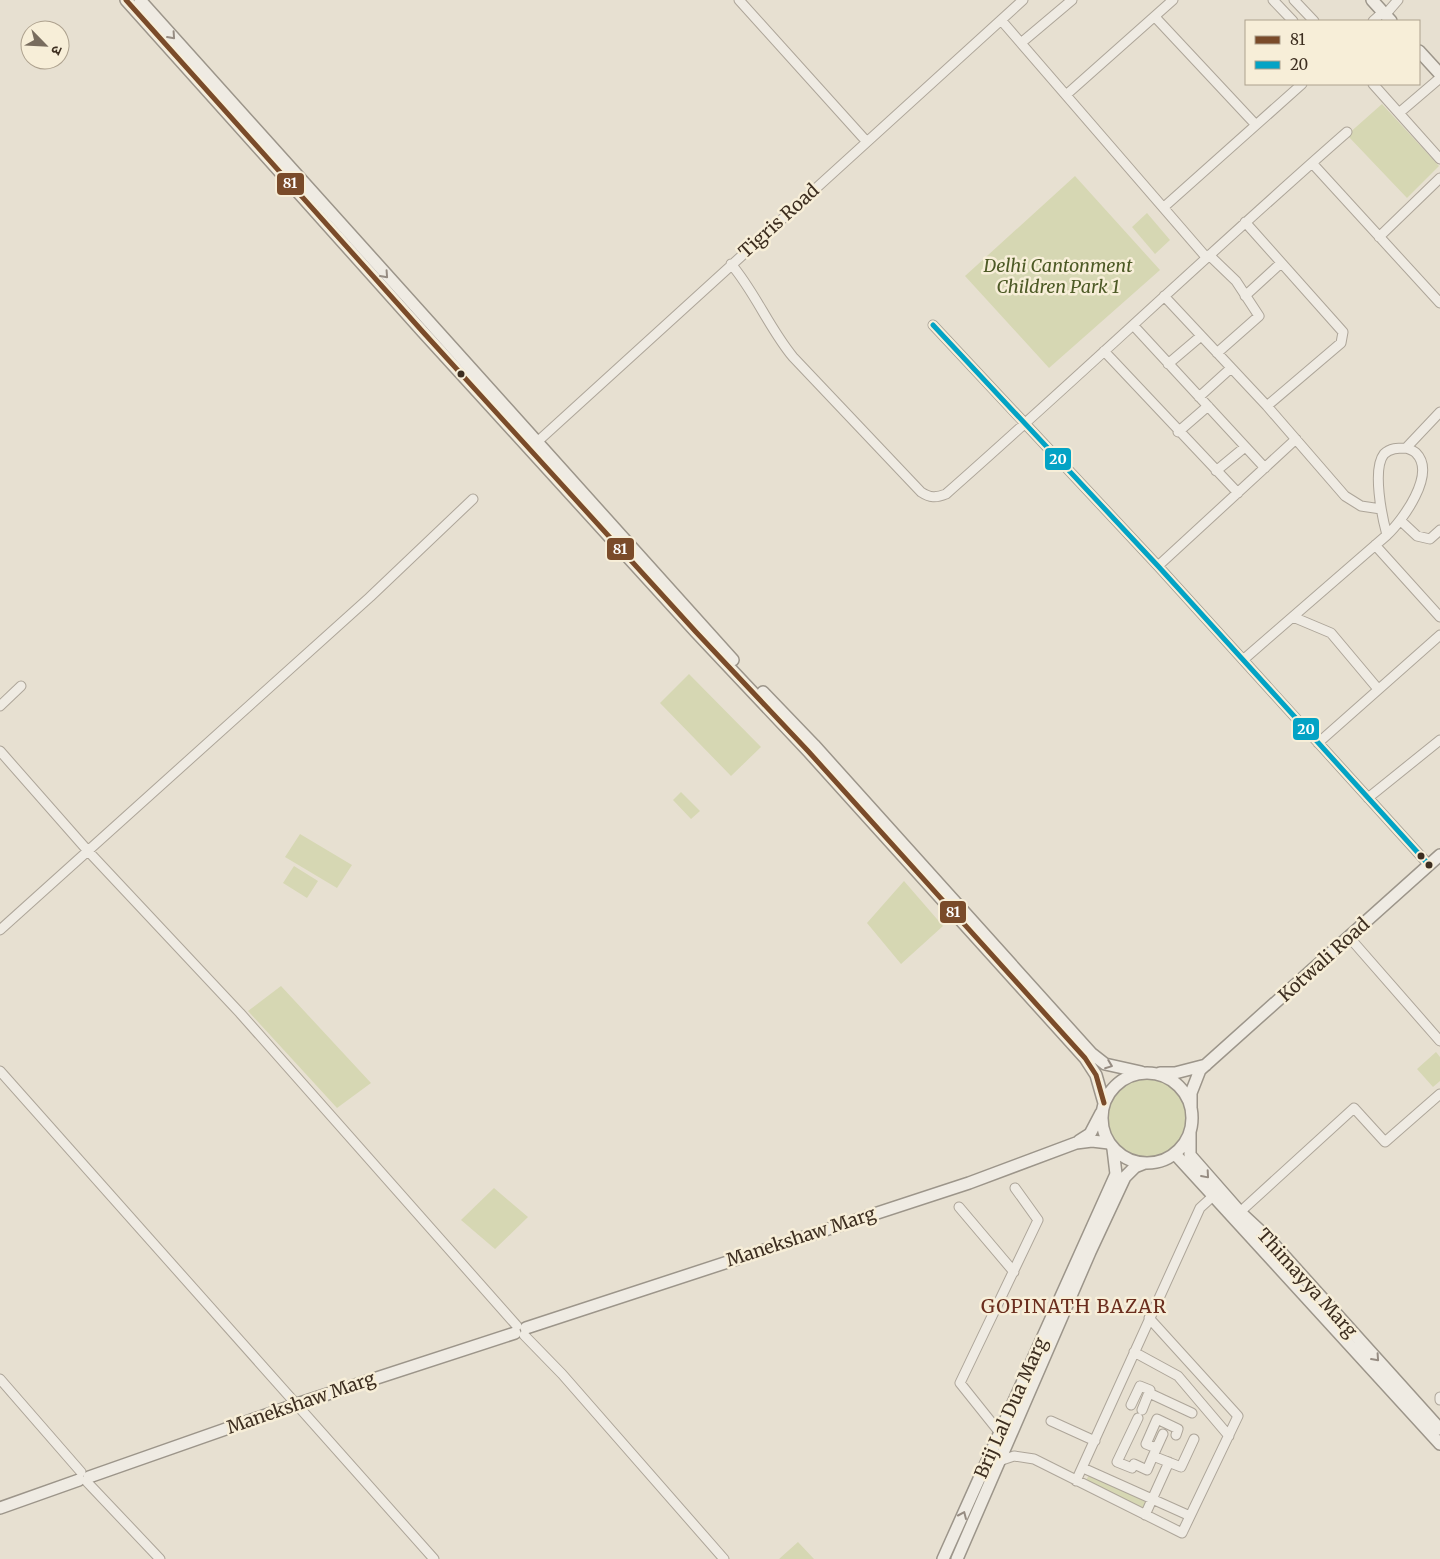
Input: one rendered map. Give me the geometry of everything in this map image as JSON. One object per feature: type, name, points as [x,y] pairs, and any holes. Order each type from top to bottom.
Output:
[{"type":"street","points":[[126,0],[422,332],[696,632],[811,748],[1091,1053],[1105,1064],[1165,1076],[1177,1083],[1186,1094],[1191,1107],[1190,1132],[1175,1154],[1160,1161],[1145,1163],[1133,1161],[1111,1146]]},
{"type":"street","points":[[140,0],[745,674],[1085,1058],[1096,1075],[1103,1108],[1104,1133],[1111,1146],[1121,1176],[1145,1163]]},
{"type":"street","points":[[739,0],[867,142]]},
{"type":"street","name":"Tigris Road","points":[[536,443],[1023,0]]},
{"type":"street","points":[[1021,43],[1072,0]]},
{"type":"street","points":[[1066,95],[1173,0]]},
{"type":"street","points":[[1273,0],[1292,20]]},
{"type":"street","points":[[1294,0],[1313,20]]},
{"type":"street","points":[[1372,0],[1387,16],[1398,0]]},
{"type":"street","points":[[1155,17],[1256,125]]},
{"type":"street","points":[[1001,20],[1207,256],[1230,274],[1258,313],[1258,318],[1217,353]]},
{"type":"street","points":[[1420,52],[1440,74]]},
{"type":"street","points":[[1399,113],[1440,78]]},
{"type":"street","points":[[1164,207],[1301,85]]},
{"type":"street","points":[[1374,85],[1440,159]]},
{"type":"street","points":[[731,264],[748,286],[776,335],[793,357],[864,434],[929,497],[938,498],[946,494],[1026,424],[1207,256],[1347,132]]},
{"type":"street","points":[[1312,163],[1440,303]]},
{"type":"street","points":[[1379,237],[1440,178]]},
{"type":"street","points":[[1245,222],[1343,332],[1344,337],[1341,343],[1267,406]]},
{"type":"street","points":[[1245,296],[1281,263]]},
{"type":"street","points":[[1164,296],[1267,406],[1345,496],[1361,506],[1381,509]]},
{"type":"street","points":[[933,325],[1158,566],[1429,865]]},
{"type":"street","points":[[1133,325],[1265,468]]},
{"type":"street","points":[[1168,364],[1201,336]]},
{"type":"street","points":[[1104,351],[1178,432],[1238,493]]},
{"type":"street","points":[[1199,397],[1231,368]]},
{"type":"street","points":[[1178,432],[1208,406]]},
{"type":"street","points":[[1406,448],[1440,412]]},
{"type":"street","points":[[1158,566],[1296,439]]},
{"type":"street","points":[[1216,471],[1245,447]]},
{"type":"street","points":[[1243,660],[1387,535],[1401,520],[1420,488],[1421,476],[1421,463],[1417,454],[1406,448],[1394,449],[1383,456],[1379,474],[1381,509],[1387,535]]},
{"type":"street","points":[[0,930],[370,597],[473,499]]},
{"type":"street","points":[[1401,520],[1417,536],[1428,540],[1434,537],[1440,530]]},
{"type":"street","points":[[1375,545],[1440,617]]},
{"type":"street","points":[[1293,617],[1331,633],[1378,689]]},
{"type":"street","points":[[1318,743],[1440,634]]},
{"type":"street","points":[[0,706],[21,686]]},
{"type":"street","points":[[1368,798],[1440,740]]},
{"type":"street","points":[[0,751],[88,851],[240,1013],[724,1559]]},
{"type":"street","name":"Kotwali Road","points":[[1191,1107],[1191,1093],[1200,1070],[1440,855]]},
{"type":"street","points":[[1349,937],[1440,1041]]},
{"type":"street","points":[[1103,1108],[1118,1082],[1129,1076],[1146,1072],[1175,1073],[1208,1064]]},
{"type":"street","points":[[0,1071],[434,1559]]},
{"type":"street","points":[[1240,1212],[1354,1108],[1385,1142],[1440,1094]]},
{"type":"street","name":"Manekshaw Marg","points":[[0,1508],[297,1404],[969,1182],[1076,1143],[1090,1134],[1103,1108]]},
{"type":"street","name":"Thimayya Marg","points":[[1190,1132],[1190,1155],[1240,1212],[1270,1240],[1422,1417],[1440,1444]]},
{"type":"street","name":"Manekshaw Marg","points":[[1076,1143],[1111,1146]]},
{"type":"street","name":"Thimayya Marg","points":[[1175,1154],[1212,1197],[1422,1417],[1440,1429]]},
{"type":"street","name":"Brij Lal Dua Marg","points":[[943,1559],[1121,1176]]},
{"type":"street","name":"Brij Lal Dua Marg","points":[[956,1559],[1090,1252],[1121,1176]]},
{"type":"street","points":[[1000,1433],[960,1383],[1038,1220],[1015,1188]]},
{"type":"street","points":[[1076,1481],[1200,1208],[1212,1197]]},
{"type":"street","points":[[959,1207],[1014,1272]]},
{"type":"street","points":[[999,1461],[1014,1456],[1034,1459],[1182,1533],[1238,1416],[1149,1318]]},
{"type":"street","points":[[1134,1352],[1178,1376],[1228,1436]]},
{"type":"street","points":[[0,1379],[84,1478],[160,1559]]},
{"type":"street","points":[[1131,1405],[1142,1382],[1192,1413]]},
{"type":"street","points":[[1151,1389],[1118,1462],[1132,1468],[1134,1464],[1147,1470],[1163,1434]]},
{"type":"street","points":[[1176,1435],[1178,1429],[1157,1419],[1146,1444],[1169,1462],[1181,1467],[1194,1439]]},
{"type":"street","points":[[1051,1421],[1095,1440]]},
{"type":"street","points":[[1145,1515],[1169,1462]]},
{"type":"street","points":[[1083,1468],[1190,1516]]},
{"type":"green space","points":[[1382,104],[1439,166],[1407,198],[1347,135]]},
{"type":"green space","name":"Delhi Cantonment Children Park 1","points":[[1075,176],[1160,270],[1049,368],[965,276]]},
{"type":"green space","points":[[1147,213],[1170,240],[1155,254],[1132,227]]},
{"type":"green space","points":[[689,674],[761,747],[731,776],[660,703]]},
{"type":"green space","points":[[681,792],[700,811],[691,819],[673,800]]},
{"type":"green space","points":[[300,834],[352,865],[337,888],[285,857]]},
{"type":"green space","points":[[294,866],[318,881],[307,898],[283,883]]},
{"type":"green space","points":[[904,881],[943,926],[901,964],[867,923]]},
{"type":"green space","points":[[281,986],[371,1083],[337,1108],[248,1011]]},
{"type":"green space","points":[[1436,1052],[1440,1057],[1440,1081],[1433,1087],[1417,1069]]},
{"type":"green space","points":[[1147,1079],[1162,1082],[1175,1090],[1183,1103],[1186,1118],[1183,1133],[1175,1146],[1162,1154],[1147,1157],[1132,1154],[1119,1146],[1111,1133],[1108,1118],[1111,1103],[1119,1090],[1132,1082]]},
{"type":"green space","points":[[494,1188],[528,1217],[495,1249],[461,1220]]},
{"type":"green space","points":[[1089,1475],[1146,1502],[1143,1509],[1085,1482]]},
{"type":"green space","points":[[798,1542],[814,1559],[779,1559]]},
{"type":"transit line","name":"81","points":[[126,0],[423,332],[696,632],[808,751],[1085,1058],[1096,1075],[1104,1103]]},
{"type":"transit line","name":"20","points":[[933,325],[1158,566],[1429,865]]},
{"type":"district","name":"GOPINATH BAZAR","points":[[1074,1306]]}]
